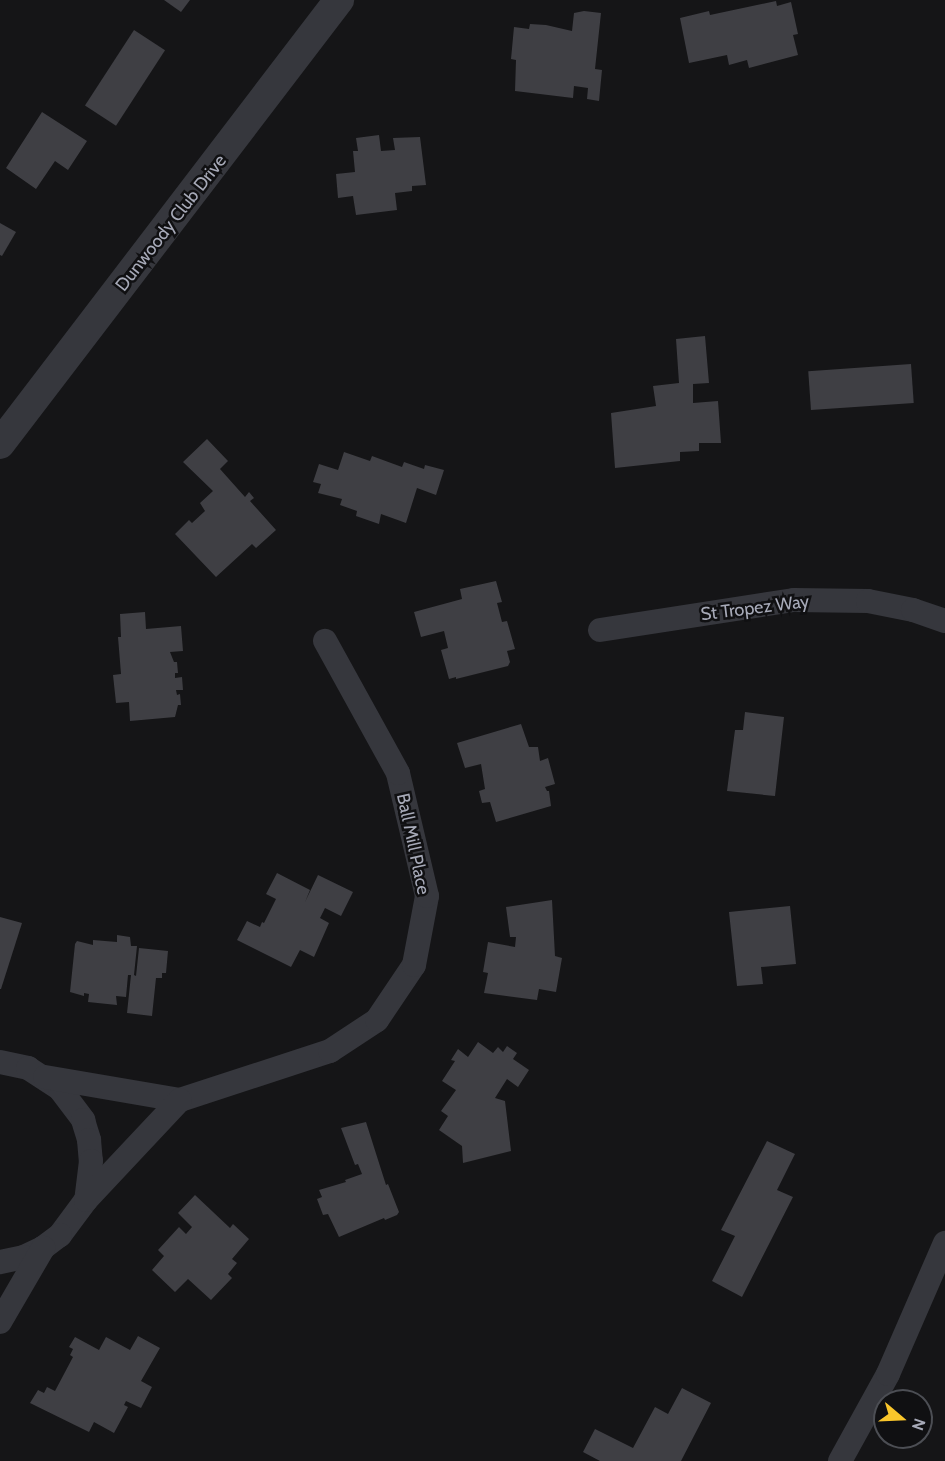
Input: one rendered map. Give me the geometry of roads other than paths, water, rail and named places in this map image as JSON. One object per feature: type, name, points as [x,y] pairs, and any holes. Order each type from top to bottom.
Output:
[{"type":"street","name":"Dunwoody Club Drive","points":[[0,444],[339,0]]},
{"type":"street","name":"St Tropez Way","points":[[600,630],[794,600],[868,601],[913,610],[945,621]]},
{"type":"street","name":"Ball Mill Place","points":[[45,1077],[180,1100],[330,1051],[377,1020],[414,965],[427,896],[398,773],[326,641]]},
{"type":"street","points":[[0,1062],[28,1068],[45,1077],[73,1103],[89,1140],[92,1161],[86,1200]]},
{"type":"street","name":"Ball Mill Place","points":[[43,1248],[74,1220],[86,1200],[180,1100]]},
{"type":"street","points":[[849,1458],[945,1243]]},
{"type":"street","points":[[0,1262],[24,1257],[43,1248]]},
{"type":"street","points":[[0,1322],[43,1248]]}]
